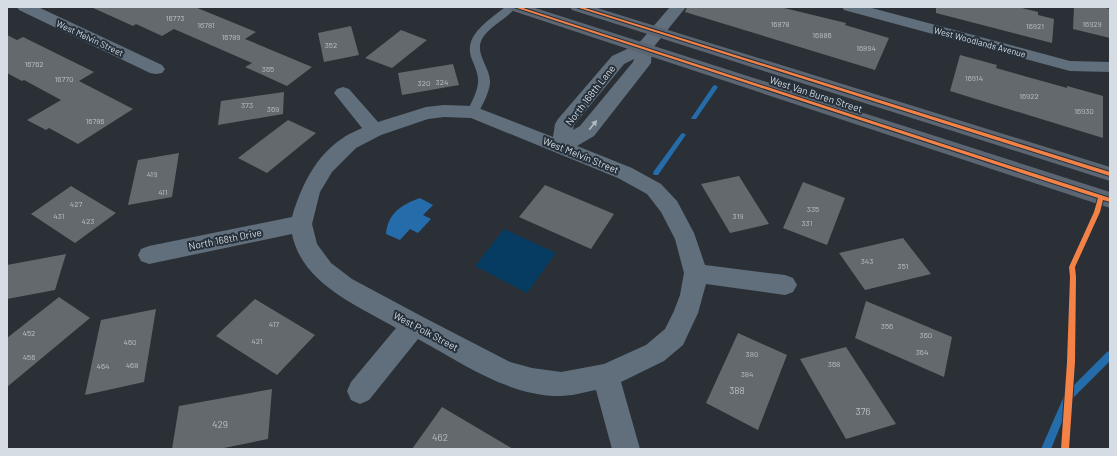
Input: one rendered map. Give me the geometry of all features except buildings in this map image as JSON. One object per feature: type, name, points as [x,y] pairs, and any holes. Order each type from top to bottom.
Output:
[{"type":"main road","name":"West Van Buren Street","points":[[516,7],[1110,200]]},
{"type":"main road","name":"West Van Buren Street","points":[[578,7],[1110,174]]},
{"type":"street","name":"West Melvin Street","points":[[25,7],[156,69]]},
{"type":"street","name":"North 168th Lane","points":[[561,147],[587,131],[642,63],[644,48],[678,7]]},
{"type":"street","name":"West Woodlands Avenue","points":[[850,7],[1070,66],[1110,67]]},
{"type":"street","points":[[343,93],[374,130]]},
{"type":"street","name":"West Melvin Street","points":[[374,130],[426,113],[444,111],[473,112],[625,173],[654,189],[669,207],[686,239],[696,273],[692,295],[686,313]]},
{"type":"street","name":"West Polk Street","points":[[374,130],[349,143],[324,167],[310,192],[302,224],[306,247],[323,270],[344,286],[505,373],[532,380],[561,384],[606,376],[655,353],[674,337],[686,313]]},
{"type":"street","name":"North 168th Drive","points":[[149,255],[302,224]]},
{"type":"street","points":[[696,273],[785,285]]},
{"type":"street","points":[[360,391],[414,325]]},
{"type":"street","points":[[606,376],[626,449]]},
{"type":"lane","points":[[473,112],[484,85],[484,78],[474,48],[476,40],[511,7]]},
{"type":"shaded area","points":[[420,198],[433,205],[423,215],[431,219],[418,233],[410,229],[400,240],[386,234],[389,220],[393,215],[401,207]]},
{"type":"shaded area","points":[[504,229],[556,253],[527,293],[475,266]]},
{"type":"waterway","points":[[694,118],[715,87]]},
{"type":"waterway","points":[[656,173],[683,135]]},
{"type":"waterway","points":[[1046,449],[1068,397],[1110,355]]},
{"type":"cycle path","points":[[516,7],[1110,200]]},
{"type":"cycle path","points":[[578,7],[1110,174]]},
{"type":"cycle path","points":[[1065,449],[1071,362],[1072,267],[1097,212],[1101,197]]}]
